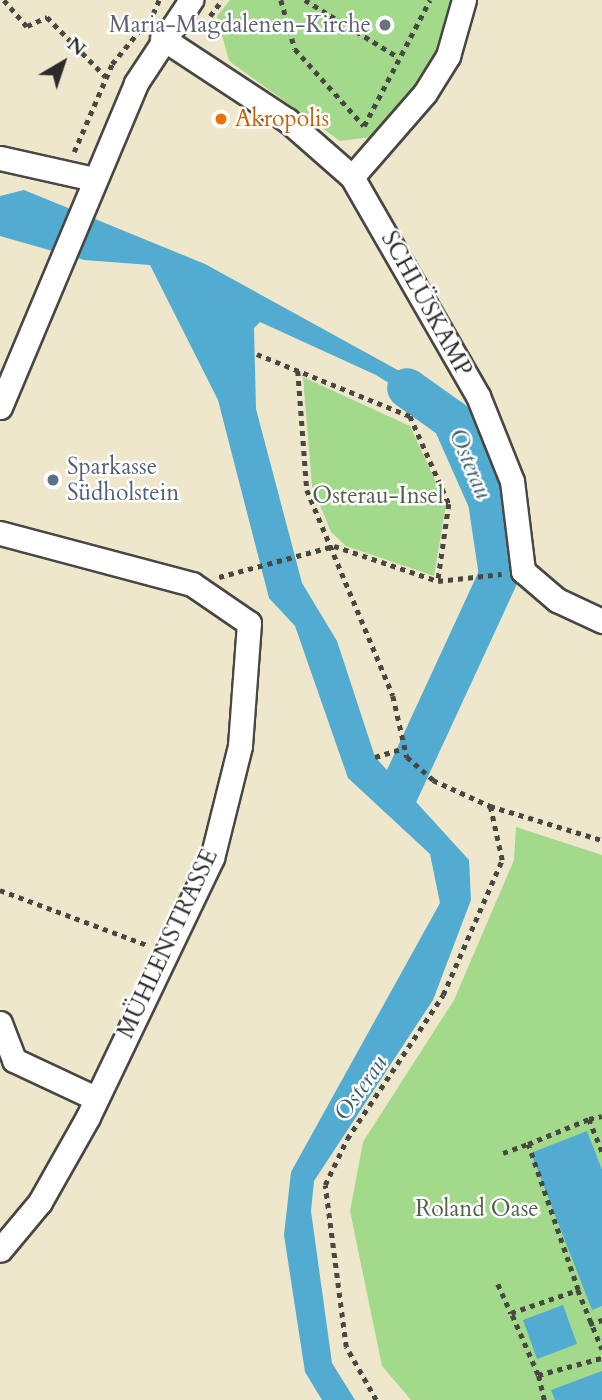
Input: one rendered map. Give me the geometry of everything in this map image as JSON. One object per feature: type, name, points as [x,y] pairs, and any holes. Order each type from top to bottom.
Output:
[{"type":"street","points":[[0,407],[94,179],[162,38],[191,0]]},
{"type":"street","points":[[352,177],[425,93],[448,56],[464,0]]},
{"type":"street","name":"SCHLÜSKAMP","points":[[162,38],[287,120],[352,177],[478,396],[512,481],[516,573]]},
{"type":"street","points":[[0,158],[67,169],[94,179]]},
{"type":"street","name":"MÜHLENSTRASSE","points":[[0,533],[192,584],[249,623],[240,746],[212,858],[168,953],[40,1202],[0,1250]]},
{"type":"street","points":[[516,573],[557,600],[602,621]]},
{"type":"street","points":[[0,1023],[14,1060],[95,1098]]},
{"type":"path","points":[[4,0],[27,26],[47,17],[106,77]]},
{"type":"path","points":[[67,169],[106,77],[159,0]]},
{"type":"path","points":[[281,0],[295,49],[364,126],[430,0]]},
{"type":"path","points":[[305,0],[398,57]]},
{"type":"path","points":[[257,354],[410,416],[449,504],[438,581]]},
{"type":"path","points":[[298,371],[307,490],[334,546],[393,696],[407,757],[433,780],[490,806],[602,840]]},
{"type":"path","points":[[253,568],[334,546],[438,581],[516,573]]},
{"type":"path","points":[[375,757],[404,748]]},
{"type":"path","points":[[376,1400],[346,1347],[325,1185],[347,1139],[443,995],[502,860],[490,806]]},
{"type":"path","points":[[0,890],[168,953]]},
{"type":"path","points":[[503,1153],[602,1116]]},
{"type":"path","points":[[589,1119],[602,1152]]},
{"type":"path","points":[[528,1144],[589,1324],[602,1349]]},
{"type":"path","points":[[498,1284],[538,1375],[544,1400]]},
{"type":"path","points":[[511,1312],[578,1290]]},
{"type":"path","points":[[589,1324],[602,1320]]},
{"type":"path","points":[[538,1375],[602,1358]]},
{"type":"green space","points":[[230,0],[456,0],[454,26],[393,118],[372,137],[340,141],[229,61],[217,16]]},
{"type":"green space","name":"Osterau-Insel","points":[[303,377],[410,426],[446,504],[434,576],[346,546],[331,532],[312,486]]},
{"type":"green space","name":"Roland Oase","points":[[516,827],[602,855],[602,1400],[411,1400],[382,1366],[350,1211],[363,1142],[454,1000],[514,860]]},
{"type":"water","points":[[24,190],[205,264],[443,395],[457,414],[445,429],[419,402],[376,375],[260,322],[254,328],[256,409],[302,583],[337,641],[375,757],[469,860],[471,900],[433,1000],[314,1181],[311,1211],[332,1363],[355,1400],[322,1400],[305,1372],[284,1235],[291,1172],[440,903],[430,854],[348,778],[295,626],[269,598],[218,400],[150,265],[84,260],[0,236],[0,196]]},
{"type":"water","points":[[587,1131],[602,1170],[602,1306],[592,1310],[531,1153]]},
{"type":"water","points":[[563,1305],[577,1344],[537,1359],[523,1320]]},
{"type":"water","points":[[602,1371],[602,1400],[555,1400],[551,1390]]},
{"type":"waterway","name":"Osterau","points":[[397,796],[499,575],[488,501],[452,420],[407,388]]},
{"type":"place","name":"Maria-Magdalenen-Kirche","points":[[385,25]]},
{"type":"place","name":"Akropolis","points":[[221,119]]},
{"type":"place","name":"Sparkasse Südholstein","points":[[53,480]]}]
